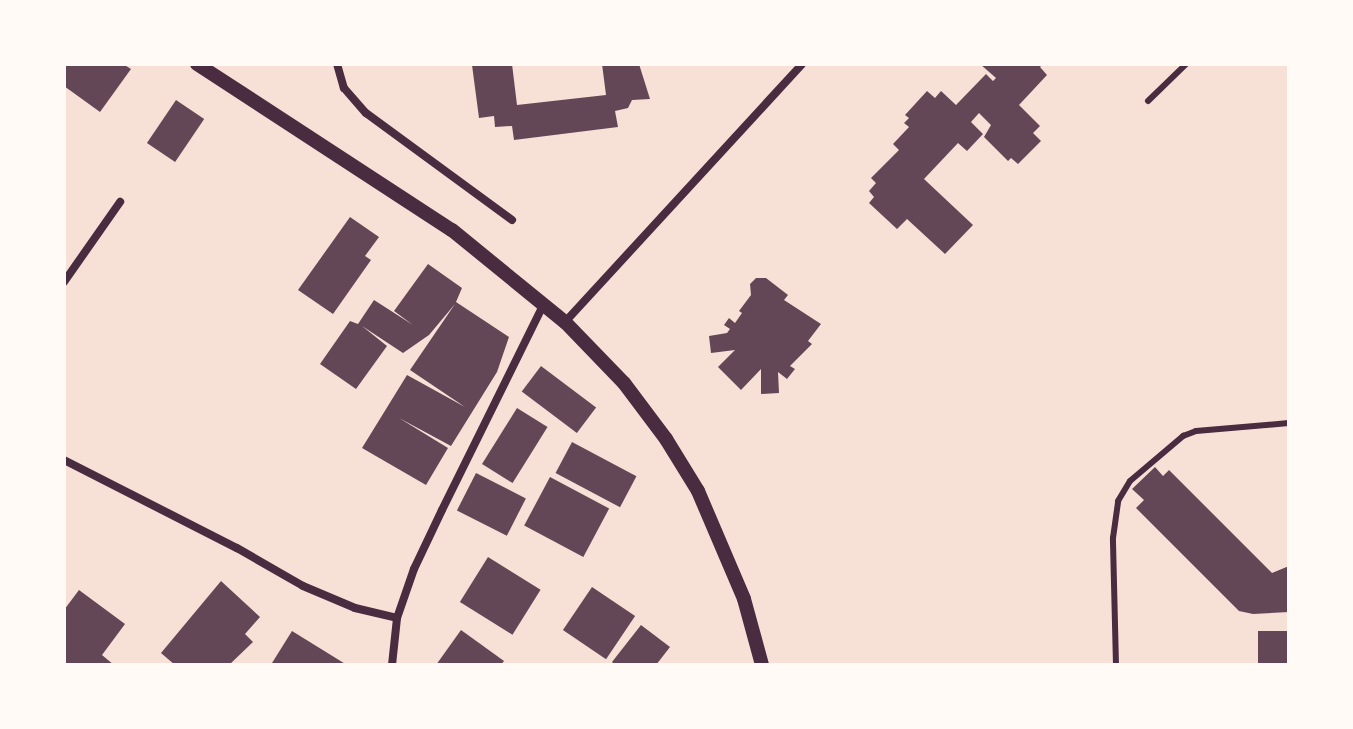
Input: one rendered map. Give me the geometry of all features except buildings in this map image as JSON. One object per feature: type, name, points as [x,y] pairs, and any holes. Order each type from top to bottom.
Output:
[{"type":"street","points":[[198,64],[452,230],[565,322],[624,383],[666,439],[698,491],[744,599],[762,665]]},
{"type":"street","points":[[337,64],[344,88],[366,113],[512,220]]},
{"type":"street","points":[[565,322],[802,64]]},
{"type":"street","points":[[64,282],[120,202]]},
{"type":"street","points":[[392,665],[397,618],[430,533],[543,306]]},
{"type":"street","points":[[64,460],[237,548],[303,586],[346,605],[397,618]]},
{"type":"lane","points":[[1148,101],[1186,64]]},
{"type":"lane","points":[[1116,665],[1113,538],[1118,501],[1130,481],[1183,436],[1196,431],[1289,423]]}]
